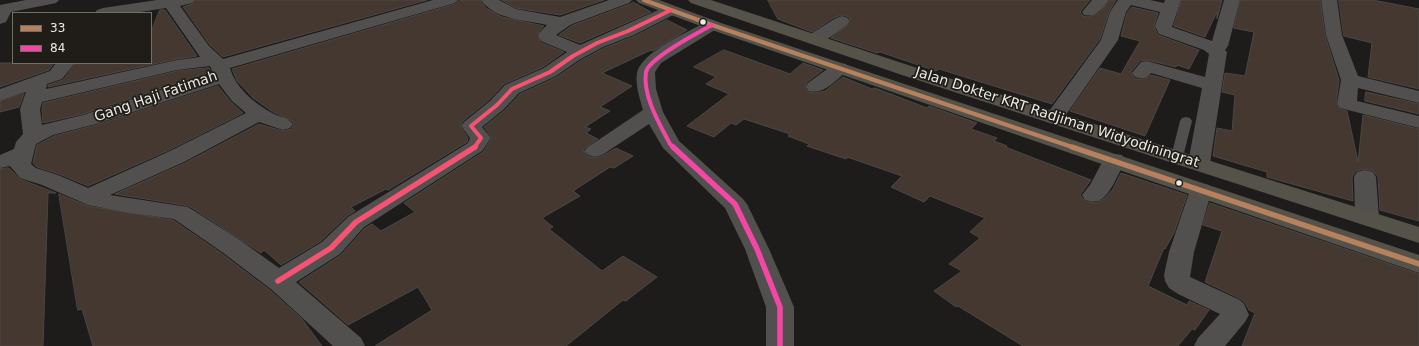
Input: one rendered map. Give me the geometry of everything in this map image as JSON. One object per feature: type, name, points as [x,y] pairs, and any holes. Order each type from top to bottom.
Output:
[{"type":"main road","name":"Jalan Dokter KRT Radjiman Widyodiningrat","points":[[644,0],[712,25],[1419,264]]},
{"type":"main road","name":"Jalan Dokter KRT Radjiman Widyodiningrat","points":[[696,0],[1054,118],[1199,163],[1419,235]]},
{"type":"street","points":[[0,19],[4,9],[51,0]]},
{"type":"street","points":[[98,12],[101,0]]},
{"type":"street","points":[[110,12],[187,0]]},
{"type":"street","name":"Gang Haji Fatimah","points":[[0,162],[29,144],[46,130],[88,120],[219,67],[450,0]]},
{"type":"street","points":[[489,0],[497,7],[511,14],[534,17],[551,22],[564,22]]},
{"type":"street","points":[[580,52],[547,37],[546,35],[550,30],[564,22],[624,0]]},
{"type":"street","points":[[1090,12],[1101,0]]},
{"type":"street","points":[[1054,118],[1109,40],[1118,12],[1127,0],[1171,5],[1163,26],[1166,30],[1215,49],[1218,52],[1199,163]]},
{"type":"street","points":[[1215,49],[1219,46],[1232,0]]},
{"type":"street","points":[[1329,0],[1334,34],[1350,80],[1347,103],[1349,105],[1419,122]]},
{"type":"street","points":[[170,3],[204,50],[219,67],[227,83],[242,99],[260,114],[282,124]]},
{"type":"street","points":[[278,281],[330,248],[356,222],[475,147],[481,138],[481,135],[471,126],[497,105],[512,89],[550,72],[580,52],[597,43],[628,31],[671,10]]},
{"type":"street","points":[[815,39],[842,21]]},
{"type":"street","points":[[712,25],[655,59],[646,72],[647,89],[653,112],[670,144],[735,204],[757,250],[780,307],[780,346]]},
{"type":"street","points":[[65,64],[56,75],[36,90],[30,109],[29,144],[20,165],[28,173],[50,180],[96,200],[180,212],[231,246],[278,281],[351,346]]},
{"type":"street","points":[[0,95],[177,65],[219,67]]},
{"type":"street","points":[[1141,73],[1147,66],[1212,85]]},
{"type":"street","points":[[815,87],[840,68]]},
{"type":"street","points":[[1350,80],[1419,97]]},
{"type":"street","points":[[595,151],[653,112]]},
{"type":"street","points":[[88,196],[176,157],[260,114]]},
{"type":"street","points":[[1093,195],[1099,190],[1114,160]]},
{"type":"street","points":[[1365,177],[1367,217]]},
{"type":"street","points":[[1202,190],[1178,260],[1176,276],[1177,281],[1184,286],[1230,307],[1234,311],[1235,315],[1208,346]]},
{"type":"lane","points":[[1177,157],[1186,121]]},
{"type":"building","points":[[196,0],[427,0],[223,57],[210,45],[183,7],[192,4]]},
{"type":"building","points":[[460,0],[480,0],[486,8],[502,17],[544,26],[538,33],[540,42],[564,52],[543,67],[504,84],[489,100],[463,121],[460,126],[468,138],[467,142],[388,190],[386,189],[351,207],[355,211],[347,216],[321,241],[281,265],[264,250],[261,253],[189,206],[115,194],[185,163],[259,124],[283,131],[291,129],[294,124],[292,121],[273,112],[253,98],[237,81],[232,69],[455,4]]},
{"type":"building","points":[[502,0],[604,0],[560,15],[516,8]]},
{"type":"building","points":[[768,0],[1090,0],[1080,12],[1083,16],[1088,17],[1099,13],[1110,0],[1116,0],[1109,12],[1100,39],[1052,104],[939,69],[936,71],[880,52],[877,53],[831,38],[851,22],[849,17],[842,15],[835,17],[812,32],[778,19]]},
{"type":"building","points":[[1182,0],[1222,0],[1217,19],[1217,12],[1205,37],[1174,26]]},
{"type":"building","points":[[1241,0],[1320,0],[1325,35],[1339,80],[1336,104],[1340,109],[1347,111],[1358,162],[1363,115],[1419,129],[1419,221],[1380,210],[1378,177],[1373,171],[1365,169],[1356,171],[1352,177],[1353,201],[1267,177],[1267,172],[1213,156],[1217,128],[1232,131],[1235,95],[1222,92],[1225,73],[1245,76],[1254,32],[1234,28]]},
{"type":"building","points":[[1339,0],[1373,0],[1419,9],[1419,89],[1368,77],[1372,43],[1344,36]]},
{"type":"building","points":[[633,2],[651,12],[580,43],[559,35],[571,26]]},
{"type":"building","points":[[1132,7],[1158,13],[1154,26],[1158,35],[1199,50],[1189,69],[1177,65],[1176,67],[1147,60],[1140,61],[1131,72],[1134,78],[1137,79],[1144,79],[1151,75],[1170,80],[1145,136],[1070,111],[1100,68],[1121,74],[1140,41],[1121,36],[1127,13]]},
{"type":"building","points":[[160,10],[165,10],[197,56],[48,87],[48,85],[63,80],[75,64],[152,64],[152,30]]},
{"type":"building","points":[[667,20],[687,30],[653,51],[651,50],[602,73],[632,86],[600,107],[610,111],[585,127],[591,129],[586,133],[598,139],[583,150],[587,156],[595,158],[602,156],[616,148],[633,156],[614,168],[610,167],[573,191],[580,196],[542,218],[553,227],[549,229],[602,271],[623,256],[657,277],[626,301],[623,300],[566,346],[375,346],[432,310],[418,287],[348,325],[299,282],[341,255],[365,228],[372,224],[381,231],[415,212],[404,203],[483,152],[492,138],[484,127],[505,110],[520,94],[557,77],[580,61],[604,48],[635,36]]},
{"type":"building","points":[[724,50],[790,74],[803,63],[823,70],[807,82],[805,88],[808,92],[814,93],[825,91],[843,77],[872,89],[875,88],[927,108],[929,106],[977,123],[971,129],[997,138],[994,141],[1007,146],[1005,147],[1091,180],[1080,195],[1085,201],[1096,203],[1105,198],[1113,189],[1121,173],[1187,195],[1174,233],[1165,249],[1164,248],[1148,286],[1187,305],[1189,301],[1209,310],[1195,330],[1192,329],[1178,346],[1023,346],[958,306],[956,307],[934,291],[962,271],[949,264],[980,238],[970,232],[985,218],[930,196],[924,202],[891,187],[902,176],[847,157],[846,159],[807,146],[809,144],[788,136],[790,134],[744,119],[736,125],[731,123],[714,137],[687,126],[729,94],[706,84],[716,77],[694,67]]},
{"type":"building","points":[[0,63],[53,64],[49,70],[0,87]]},
{"type":"building","points":[[209,68],[211,72],[83,114],[43,123],[43,103],[177,71]]},
{"type":"building","points":[[218,86],[231,102],[243,113],[167,151],[88,186],[37,167],[33,163],[37,145],[54,136],[96,125]]},
{"type":"building","points":[[1366,92],[1419,104],[1419,114],[1365,101]]},
{"type":"building","points":[[24,94],[19,107],[0,112],[0,102]]},
{"type":"building","points":[[9,168],[20,179],[56,193],[48,193],[43,346],[0,346],[0,169]]},
{"type":"building","points":[[59,194],[88,206],[173,220],[221,253],[271,291],[302,319],[322,346],[93,346],[82,309],[78,310]]},
{"type":"building","points":[[1210,203],[1419,274],[1419,346],[1242,346],[1255,313],[1249,310],[1241,299],[1205,282],[1222,231],[1203,225]]},
{"type":"transit line","name":"33","points":[[644,0],[712,25],[1419,264]]},
{"type":"transit line","points":[[278,281],[331,248],[356,222],[475,147],[481,138],[471,126],[497,105],[512,89],[550,72],[573,56],[597,43],[628,31],[671,10]]},
{"type":"transit line","name":"84","points":[[712,25],[655,59],[646,72],[647,89],[653,112],[670,144],[735,204],[757,249],[780,307],[780,346]]}]
